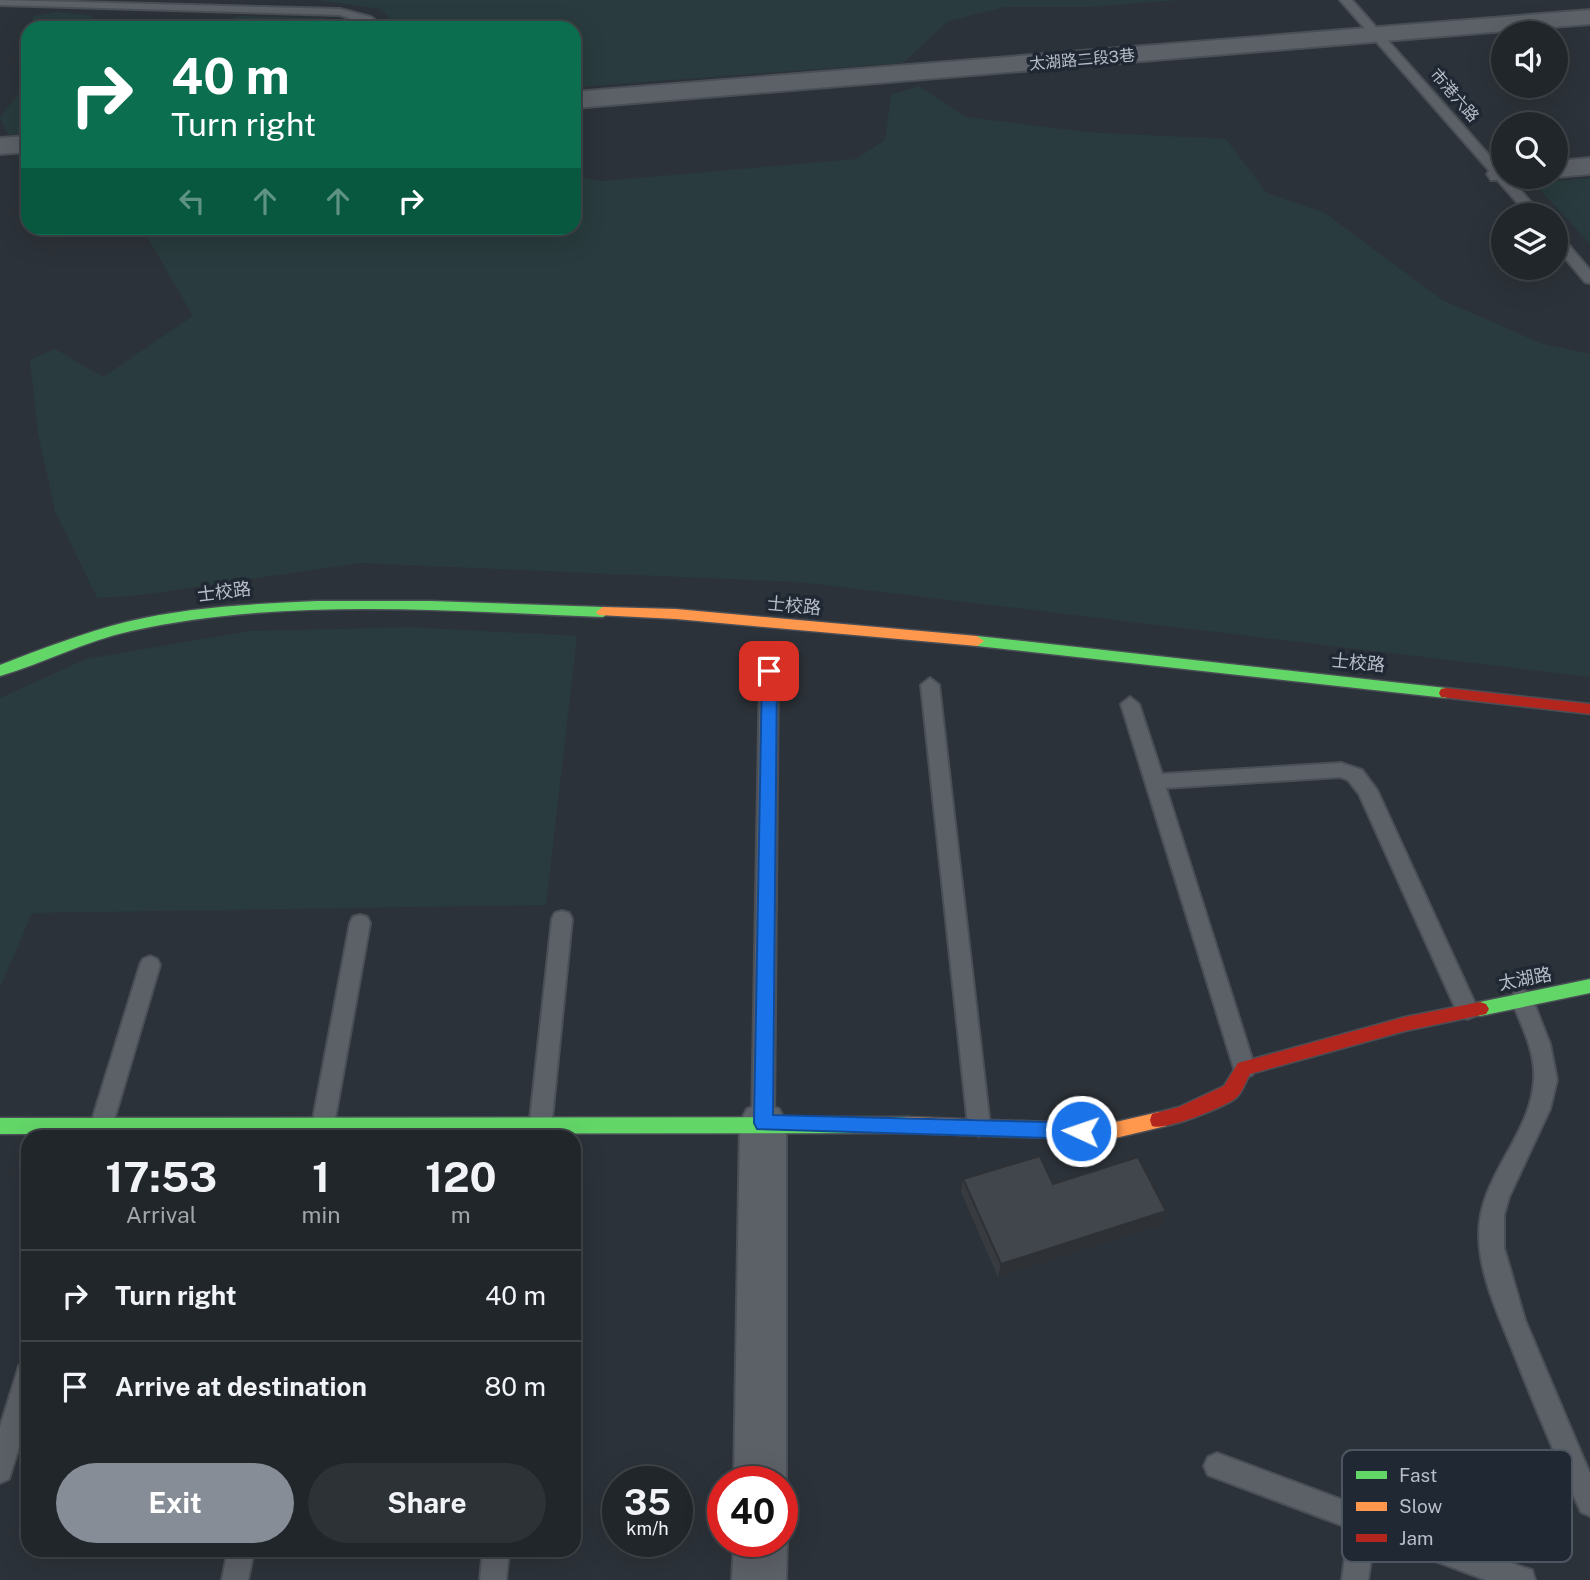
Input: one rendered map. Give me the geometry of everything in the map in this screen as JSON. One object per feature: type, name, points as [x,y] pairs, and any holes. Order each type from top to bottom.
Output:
[{"type":"street","name":"太湖路二段3巷","points":[[581,99],[1590,17]]},
{"type":"street","points":[[0,146],[21,144]]},
{"type":"street","points":[[1568,168],[1590,166]]},
{"type":"street","name":"士校路","points":[[0,671],[53,650],[145,623],[282,605],[372,604],[676,614],[995,643],[1590,709]]},
{"type":"street","name":"太湖路","points":[[1244,1068],[1467,1010],[1590,986]]},
{"type":"street","points":[[581,1130],[763,1123],[979,1126],[1107,1132],[1182,1114],[1230,1092],[1244,1068]]},
{"type":"street","points":[[760,1466],[763,1123]]},
{"type":"street","points":[[0,1126],[80,1130]]},
{"type":"street","points":[[760,1557],[760,1580]]},
{"type":"lane","name":"市港六路","points":[[1346,0],[1491,162]]},
{"type":"lane","points":[[0,2],[340,12],[370,21]]},
{"type":"lane","name":"市港六路","points":[[1514,189],[1525,203]]},
{"type":"lane","points":[[1568,253],[1590,279]]},
{"type":"lane","points":[[763,1123],[769,671]]},
{"type":"lane","points":[[930,685],[979,1126]]},
{"type":"lane","points":[[1130,704],[1244,1068]]},
{"type":"lane","points":[[1155,782],[1341,770],[1355,775],[1367,790],[1467,1010]]},
{"type":"lane","points":[[540,1130],[562,919]]},
{"type":"lane","points":[[322,1130],[360,923]]},
{"type":"lane","points":[[100,1130],[150,965]]},
{"type":"lane","points":[[1522,999],[1541,1047],[1545,1089],[1527,1136],[1497,1195],[1491,1234],[1505,1300],[1566,1450]]},
{"type":"lane","points":[[0,1470],[21,1399]]},
{"type":"lane","points":[[1572,1464],[1590,1503]]},
{"type":"lane","points":[[1217,1466],[1342,1513]]},
{"type":"lane","points":[[235,1580],[240,1557]]},
{"type":"lane","points":[[493,1580],[495,1557]]},
{"type":"lane","points":[[1355,1580],[1357,1562]]},
{"type":"lane","points":[[1473,1562],[1522,1580]]},
{"type":"shaded area","points":[[317,0],[1181,0],[1086,7],[1004,7],[948,21],[903,63],[581,86],[581,21],[392,21],[381,9]]},
{"type":"shaded area","points":[[58,12],[90,15],[96,21],[32,21],[33,16]]},
{"type":"shaded area","points":[[240,16],[325,18],[335,21],[222,21]]},
{"type":"shaded area","points":[[919,86],[966,117],[1085,132],[1226,139],[1267,193],[1325,213],[1442,300],[1540,343],[1590,354],[1590,677],[799,582],[360,563],[142,595],[97,598],[55,511],[38,433],[30,360],[55,349],[103,377],[193,316],[146,235],[581,235],[581,178],[603,181],[856,159],[885,140],[891,95]]},
{"type":"shaded area","points":[[21,90],[21,134],[9,135],[0,118]]},
{"type":"shaded area","points":[[1590,178],[1590,244],[1568,220],[1568,203],[1552,203],[1540,189],[1568,189],[1568,180]]},
{"type":"shaded area","points":[[410,627],[577,636],[546,905],[32,913],[0,988],[0,698],[86,659],[250,631]]},
{"type":"building","points":[[1040,1156],[1053,1184],[1138,1157],[1166,1211],[1001,1264],[963,1179]]},
{"type":"traffic: fast","points":[[0,671],[72,643],[128,627],[203,614],[260,608],[374,605],[603,612]]},
{"type":"traffic: fast","points":[[977,641],[1446,693]]},
{"type":"traffic: fast","points":[[1480,1009],[1590,986]]},
{"type":"traffic: fast","points":[[0,1126],[907,1125]]},
{"type":"traffic: slow","points":[[603,612],[676,614],[977,641]]},
{"type":"traffic: slow","points":[[907,1125],[1107,1132],[1159,1120]]},
{"type":"traffic: jam","points":[[1446,693],[1590,709]]},
{"type":"traffic: jam","points":[[1159,1120],[1182,1114],[1230,1092],[1244,1068],[1405,1024],[1480,1009]]},
{"type":"route","points":[[769,671],[763,1123],[979,1126],[1081,1131]]}]
